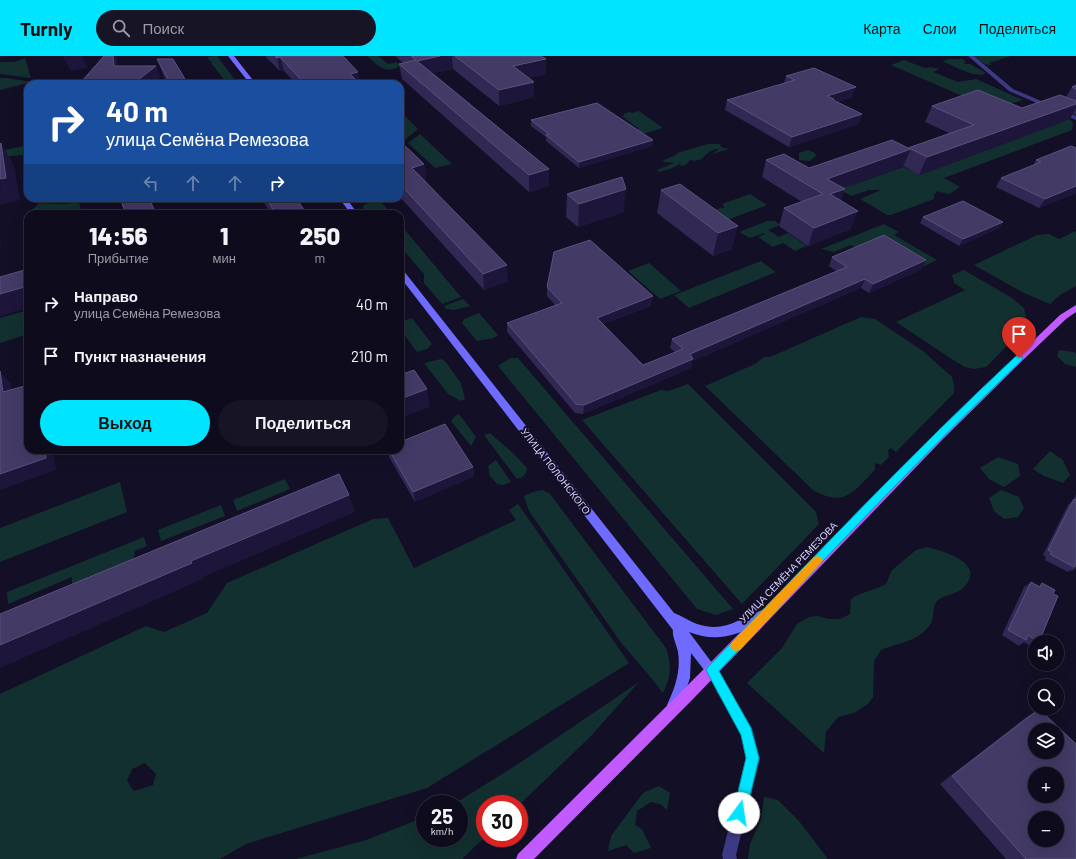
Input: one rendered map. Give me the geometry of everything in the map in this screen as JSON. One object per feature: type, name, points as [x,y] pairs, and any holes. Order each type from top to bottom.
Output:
[{"type":"main road","points":[[231,56],[250,80]]},
{"type":"main road","points":[[345,202],[352,210]]},
{"type":"main road","name":"УЛИЦА ПОЛОНСКОГО","points":[[404,277],[712,670]]},
{"type":"main road","name":"УЛИЦА СЕМЁНА РЕМЕЗОВА","points":[[523,859],[669,714],[988,387],[1063,317],[1076,308]]},
{"type":"main road","points":[[670,616],[699,630],[719,633],[738,628],[769,611]]},
{"type":"main road","points":[[669,714],[682,689],[686,658],[682,640],[670,616]]},
{"type":"street","points":[[971,56],[1011,90],[1076,118]]},
{"type":"street","points":[[712,670],[747,733],[752,758],[729,855],[730,859]]},
{"type":"green space","points":[[217,56],[235,80],[224,80],[207,57]]},
{"type":"green space","points":[[367,56],[378,56],[388,64],[397,62],[400,66],[390,70],[382,68]]},
{"type":"green space","points":[[974,56],[1011,56],[989,63],[992,65],[987,65]]},
{"type":"green space","points":[[25,58],[31,78],[0,74],[0,62],[14,62]]},
{"type":"green space","points":[[949,59],[963,59],[966,62],[964,63],[965,64],[970,64],[986,73],[977,75],[942,61]]},
{"type":"green space","points":[[904,60],[925,68],[931,67],[939,69],[933,72],[958,82],[976,79],[1023,100],[992,109],[891,65]]},
{"type":"green space","points":[[0,78],[24,81],[24,84],[0,90]]},
{"type":"green space","points":[[1045,110],[1072,121],[1072,130],[944,178],[960,187],[949,194],[935,191],[936,193],[934,195],[934,199],[891,215],[887,215],[860,199],[881,190],[869,190],[851,196],[822,179],[828,176],[847,187],[903,167],[920,175],[1063,122],[1042,113]]},
{"type":"green space","points":[[639,111],[663,128],[615,142],[612,136],[639,129],[622,116],[625,115],[623,114]]},
{"type":"green space","points":[[404,115],[418,129],[404,141]]},
{"type":"green space","points":[[420,134],[452,164],[435,168],[408,143]]},
{"type":"green space","points":[[708,144],[720,144],[721,147],[729,149],[712,154],[719,149],[714,149],[707,153],[702,159],[695,161],[690,160],[686,165],[681,166],[680,164],[659,172],[657,170],[674,163],[663,162],[677,153]]},
{"type":"green space","points":[[24,146],[24,154],[2,158],[0,151]]},
{"type":"green space","points":[[808,150],[815,153],[816,156],[810,161],[799,160],[799,153]]},
{"type":"green space","points":[[750,194],[767,205],[727,220],[714,210],[725,207],[722,204]]},
{"type":"green space","points":[[79,202],[81,210],[32,210],[39,203],[64,204]]},
{"type":"green space","points":[[372,202],[381,202],[388,210],[365,210],[363,208],[364,205]]},
{"type":"green space","points":[[767,221],[775,221],[780,225],[768,230],[779,237],[788,233],[807,246],[795,251],[783,243],[773,247],[758,237],[765,234],[764,233],[750,238],[739,232]]},
{"type":"green space","points":[[884,224],[899,232],[894,235],[937,260],[922,267],[858,249],[851,245],[834,252],[821,249]]},
{"type":"green space","points":[[404,229],[461,297],[442,304],[424,283],[424,274],[404,252]]},
{"type":"green space","points":[[1076,231],[1076,286],[1060,295],[1050,304],[1024,293],[974,265],[1037,235],[1049,234],[1059,239]]},
{"type":"green space","points":[[761,261],[776,272],[689,308],[674,295]]},
{"type":"green space","points":[[649,263],[681,291],[660,299],[628,271]]},
{"type":"green space","points":[[964,270],[1012,298],[1024,308],[1028,325],[986,367],[974,369],[965,367],[953,360],[896,322],[965,290],[954,283],[952,275]]},
{"type":"green space","points":[[463,299],[470,306],[454,310],[446,309],[444,306]]},
{"type":"green space","points":[[24,311],[24,335],[0,343],[0,318]]},
{"type":"green space","points":[[479,313],[498,335],[494,338],[477,341],[462,323],[464,319]]},
{"type":"green space","points":[[861,317],[875,319],[923,351],[952,377],[954,393],[896,452],[891,448],[888,450],[889,457],[881,465],[875,463],[875,470],[861,485],[848,495],[833,498],[813,490],[705,386],[755,364],[764,357],[770,357]]},
{"type":"green space","points":[[412,318],[432,344],[427,349],[417,352],[404,334],[404,321]]},
{"type":"green space","points":[[1059,350],[1074,352],[1076,354],[1076,367],[1065,364],[1057,356]]},
{"type":"green space","points":[[510,358],[518,358],[733,609],[716,615],[697,609],[498,366]]},
{"type":"green space","points":[[441,359],[445,361],[461,383],[465,399],[461,401],[448,394],[424,363]]},
{"type":"green space","points":[[688,384],[816,512],[819,524],[742,604],[582,420],[661,390],[668,391]]},
{"type":"green space","points":[[459,414],[476,437],[471,446],[451,421]]},
{"type":"green space","points":[[490,433],[514,454],[527,468],[523,476],[517,479],[484,435]]},
{"type":"green space","points":[[1050,451],[1063,460],[1070,475],[1063,483],[1044,476],[1033,469]]},
{"type":"green space","points":[[998,457],[1018,464],[1020,476],[1004,487],[989,479],[980,468]]},
{"type":"green space","points":[[496,460],[511,482],[503,485],[497,484],[490,476],[488,466]]},
{"type":"green space","points":[[285,479],[290,489],[237,511],[233,500]]},
{"type":"green space","points":[[120,482],[127,512],[0,562],[0,528]]},
{"type":"green space","points":[[543,490],[550,494],[666,648],[670,671],[663,693],[622,644],[529,511],[524,496]]},
{"type":"green space","points":[[1001,490],[1019,497],[1024,508],[1018,517],[1004,519],[994,511],[989,498]]},
{"type":"green space","points":[[518,504],[629,663],[427,788],[246,844],[220,859],[0,859],[0,694],[146,626],[164,632],[207,613],[227,583],[373,519],[388,518],[414,568],[516,520],[509,510]],"holes":[[[145,763],[156,774],[153,785],[134,791],[127,781],[132,769]]]},
{"type":"green space","points":[[221,505],[225,516],[161,541],[158,530]]},
{"type":"green space","points":[[144,537],[147,546],[135,551],[133,562],[72,591],[72,577],[8,604],[7,592]]},
{"type":"green space","points":[[927,547],[952,555],[961,560],[970,572],[969,580],[960,590],[938,600],[934,609],[931,623],[921,634],[909,641],[881,650],[874,661],[873,697],[868,704],[854,713],[838,717],[826,732],[824,753],[747,683],[782,648],[797,624],[809,617],[818,616],[829,619],[840,619],[850,614],[851,599],[886,584],[892,570],[916,550]]},
{"type":"green space","points":[[639,682],[590,737],[528,796],[528,795],[476,795],[476,846],[462,859],[296,859],[366,840],[416,821],[416,847],[468,847],[468,795],[518,764]]},
{"type":"green space","points":[[659,786],[670,793],[667,810],[660,804],[651,802],[637,811],[635,825],[642,829],[651,848],[634,853],[626,845],[608,851],[611,836],[643,793]]},
{"type":"green space","points":[[764,797],[778,800],[799,821],[828,859],[748,859],[750,844],[761,819]]},
{"type":"building","points":[[104,56],[113,56],[114,66],[156,66],[138,80],[83,80]]},
{"type":"building","points":[[275,56],[343,56],[358,72],[350,74],[356,80],[301,80],[280,57],[277,58]]},
{"type":"building","points":[[411,56],[440,56],[417,61],[549,169],[529,175],[399,64],[416,60]]},
{"type":"building","points":[[455,56],[541,56],[546,59],[513,66],[534,82],[499,90]]},
{"type":"building","points":[[157,59],[173,59],[186,80],[169,80]]},
{"type":"building","points":[[814,68],[856,87],[827,96],[862,114],[792,137],[727,100],[795,80],[786,76]]},
{"type":"building","points":[[978,90],[1022,108],[1060,95],[1076,101],[1076,104],[927,157],[911,149],[827,179],[845,189],[830,194],[858,211],[814,228],[784,208],[823,194],[766,160],[784,154],[809,168],[892,140],[908,148],[974,125],[932,106]]},
{"type":"building","points":[[597,103],[653,140],[579,162],[546,135],[549,134],[531,120]]},
{"type":"building","points":[[1,143],[6,178],[0,179],[0,144]]},
{"type":"building","points":[[404,145],[424,164],[412,168],[507,265],[483,274],[404,188]]},
{"type":"building","points":[[1071,146],[1076,148],[1076,186],[1045,199],[1001,178],[1041,162],[1036,160]]},
{"type":"building","points":[[622,177],[626,189],[579,204],[567,194]]},
{"type":"building","points":[[680,184],[738,226],[718,233],[661,190]]},
{"type":"building","points":[[963,201],[1003,222],[963,239],[923,217]]},
{"type":"building","points":[[122,202],[151,202],[154,210],[124,210]]},
{"type":"building","points":[[268,202],[299,202],[304,210],[274,210]]},
{"type":"building","points":[[884,235],[926,260],[873,284],[865,279],[690,354],[693,359],[584,405],[576,404],[507,323],[562,303],[547,287],[554,252],[590,240],[653,296],[597,318],[643,365],[683,349],[672,339],[847,267],[832,257]]},
{"type":"building","points":[[24,270],[24,287],[0,294],[0,277]]},
{"type":"building","points":[[414,370],[427,389],[404,398],[404,374]]},
{"type":"building","points":[[0,371],[3,392],[24,386],[24,454],[46,454],[46,458],[0,474]]},
{"type":"building","points":[[445,424],[473,467],[413,492],[391,454],[404,454],[404,440]]},
{"type":"building","points":[[339,474],[349,495],[191,561],[192,563],[0,645],[0,614]]},
{"type":"building","points":[[1074,499],[1076,500],[1076,564],[1074,567],[1050,554],[1052,552],[1048,550]]},
{"type":"building","points":[[1031,582],[1040,587],[1042,583],[1055,590],[1053,594],[1058,596],[1042,635],[1028,635],[1026,640],[1008,630]]},
{"type":"building","points":[[1031,715],[1045,715],[1054,723],[1028,723],[1028,759],[1064,759],[1064,733],[1076,744],[1076,859],[1026,859],[952,776]]},
{"type":"slow traffic","points":[[736,646],[818,560]]},
{"type":"route","points":[[739,813],[752,758],[747,733],[712,670],[849,528],[988,387],[1019,358]]}]
